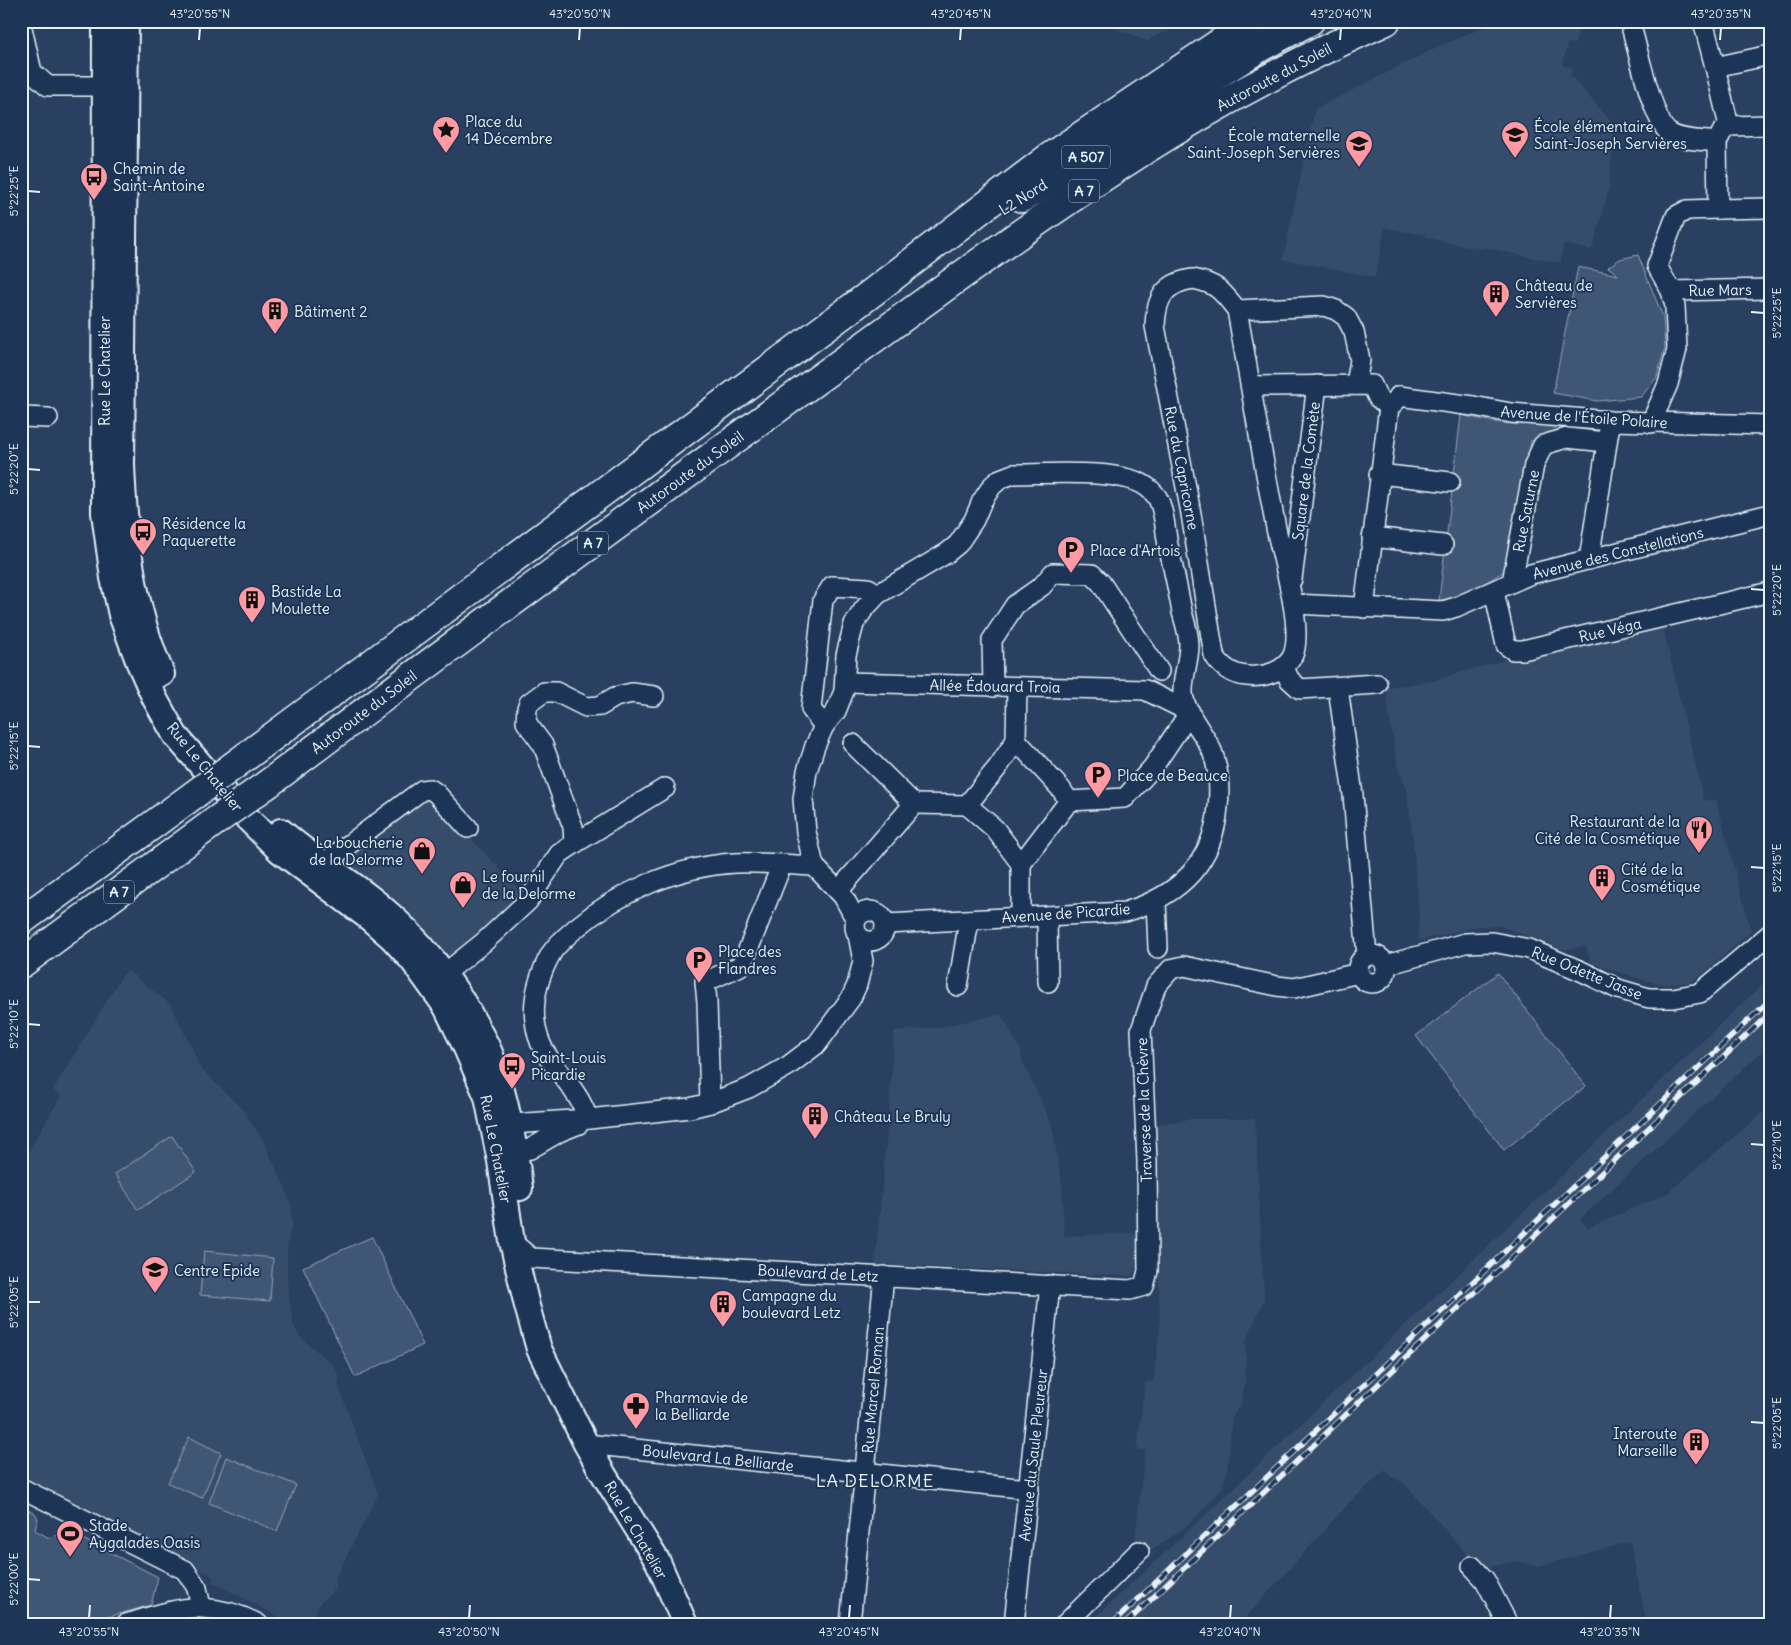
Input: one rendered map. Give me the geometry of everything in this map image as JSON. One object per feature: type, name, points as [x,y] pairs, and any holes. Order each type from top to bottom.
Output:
[{"type":"highway","name":"A 7","points":[[21,921],[865,298],[1048,158],[1252,21]]},
{"type":"highway","name":"L2 Nord","points":[[865,298],[1261,47],[1310,21]]},
{"type":"highway","name":"Autoroute du Soleil","points":[[21,964],[975,265],[1077,195],[1214,109],[1280,73],[1386,21]]},
{"type":"main road","name":"Rue Le Chatelier","points":[[105,21],[116,86],[122,465],[126,521],[138,606],[153,655],[169,691],[189,728],[210,756],[257,810],[289,838],[348,880],[405,928],[437,980]]},
{"type":"main road","name":"Rue Le Chatelier","points":[[126,21],[116,86],[104,513],[113,578],[121,615],[155,699],[175,735],[244,816],[280,851],[369,918],[392,938],[412,960],[467,1008],[492,1056],[507,1153],[570,1412]]},
{"type":"main road","name":"Rue Le Chatelier","points":[[507,1153],[512,1242],[527,1306],[540,1349],[586,1444],[658,1562],[685,1624]]},
{"type":"street","points":[[1632,21],[1632,30],[1653,106],[1668,132],[1686,139],[1717,142]]},
{"type":"street","points":[[1703,21],[1729,126]]},
{"type":"street","points":[[21,24],[32,72],[48,86],[116,86]]},
{"type":"street","points":[[1715,67],[1770,54]]},
{"type":"street","points":[[1718,209],[1717,142],[1722,132],[1729,126],[1770,125]]},
{"type":"street","points":[[1651,422],[1668,384],[1676,349],[1675,306],[1671,291],[1657,266],[1676,216],[1687,210],[1770,208]]},
{"type":"street","name":"Rue du Capricorne","points":[[1237,310],[1223,292],[1208,282],[1193,279],[1181,281],[1163,293],[1156,308],[1155,326],[1190,508],[1214,655],[1219,663],[1237,675],[1252,677],[1267,675],[1284,667]]},
{"type":"street","name":"Rue Mars","points":[[1671,291],[1770,289]]},
{"type":"street","points":[[1237,310],[1324,306],[1336,310],[1346,317],[1354,332],[1364,385],[1317,385]]},
{"type":"street","name":"Square de la Comète","points":[[1237,310],[1276,530],[1292,599],[1296,629],[1294,653],[1284,667]]},
{"type":"street","name":"Square de la Comète","points":[[1251,386],[1317,385],[1292,599]]},
{"type":"street","name":"Avenue de l'Étoile Polaire","points":[[1364,385],[1392,386],[1394,401],[1474,406],[1511,413],[1611,421],[1770,425]]},
{"type":"street","points":[[1364,608],[1380,474],[1394,401]]},
{"type":"street","points":[[21,417],[48,418]]},
{"type":"street","points":[[1589,560],[1606,442],[1611,421]]},
{"type":"street","name":"Rue Saturne","points":[[1512,582],[1534,465],[1543,445],[1567,438],[1606,442]]},
{"type":"street","points":[[502,1126],[690,1108],[710,1103],[749,1088],[788,1066],[817,1044],[851,998],[857,985],[863,961],[861,922],[841,893],[814,866],[806,832],[803,799],[807,771],[815,746],[824,726],[836,711],[844,692],[846,655],[854,624],[864,609],[878,594],[947,553],[958,544],[974,520],[987,493],[1000,479],[1013,474],[1111,474],[1131,479],[1146,486],[1158,499],[1164,514],[1166,536],[1189,644],[1185,674],[1159,672]]},
{"type":"street","points":[[1380,474],[1450,482]]},
{"type":"street","name":"Avenue des Constellations","points":[[1292,599],[1364,608],[1443,611],[1531,574],[1770,514]]},
{"type":"street","points":[[1372,537],[1443,546]]},
{"type":"street","points":[[993,686],[992,640],[1015,605],[1042,586],[1054,573],[1092,574],[1101,583],[1159,672]]},
{"type":"street","points":[[824,726],[812,709],[824,600],[827,592],[832,586],[868,588],[878,594]]},
{"type":"street","name":"Rue Véga","points":[[1494,591],[1506,645],[1513,650],[1523,650],[1770,592]]},
{"type":"street","points":[[1284,667],[1289,679],[1300,689],[1376,684]]},
{"type":"street","points":[[1145,690],[1159,672]]},
{"type":"street","name":"Avenue de Picardie","points":[[861,922],[865,940],[873,941],[883,931],[969,920],[1125,912],[1156,901],[1188,877],[1202,861],[1211,842],[1217,822],[1219,775],[1212,752],[1190,712],[1183,694],[1185,674]]},
{"type":"street","name":"Allée Édouard Troia","points":[[846,682],[1145,690],[1190,712]]},
{"type":"street","points":[[967,805],[998,767],[1016,740],[1017,687]]},
{"type":"street","points":[[574,844],[573,827],[543,745],[526,722],[525,714],[529,703],[544,692],[556,692],[586,707],[600,706],[615,698],[632,694],[654,696]]},
{"type":"street","points":[[1339,695],[1353,795],[1363,965],[1366,981],[1374,983],[1384,977],[1386,965],[1377,956],[1363,965]]},
{"type":"street","points":[[1068,801],[1125,798],[1153,767],[1190,712]]},
{"type":"street","points":[[1016,740],[1061,789],[1068,801]]},
{"type":"street","points":[[853,744],[906,794],[914,804]]},
{"type":"street","points":[[437,980],[484,942],[528,900],[559,854],[665,788]]},
{"type":"street","points":[[324,863],[422,790],[430,789],[436,793],[468,828]]},
{"type":"street","points":[[1021,918],[1021,864],[1068,801]]},
{"type":"street","points":[[841,893],[914,804]]},
{"type":"street","points":[[914,804],[967,805],[994,829],[1021,864]]},
{"type":"street","points":[[589,1119],[577,1095],[542,1049],[535,1021],[535,1002],[538,984],[552,951],[592,915],[644,885],[694,870],[734,863],[814,866]]},
{"type":"street","points":[[710,1103],[705,982],[740,966],[744,960],[782,864]]},
{"type":"street","points":[[1156,901],[1158,948]]},
{"type":"street","points":[[861,922],[876,912],[882,916],[883,931],[863,961]]},
{"type":"street","points":[[1047,916],[1048,982]]},
{"type":"street","points":[[958,986],[969,920]]},
{"type":"street","name":"Rue Odette Jasse","points":[[1386,965],[1465,942],[1492,942],[1529,949],[1618,989],[1649,998],[1673,998],[1700,993],[1770,934]]},
{"type":"street","name":"Traverse de la Chèvre","points":[[1130,1290],[1144,1286],[1148,1271],[1147,1161],[1142,1030],[1156,986],[1171,969],[1184,966],[1294,988],[1363,965]]},
{"type":"street","points":[[507,1153],[530,1149],[559,1132],[589,1119]]},
{"type":"street","points":[[512,1242],[531,1258]]},
{"type":"street","name":"Boulevard de Letz","points":[[531,1258],[1130,1290]]},
{"type":"street","name":"Rue Marcel Roman","points":[[850,1624],[884,1276]]},
{"type":"street","name":"Avenue du Saule Pleureur","points":[[1014,1624],[1050,1285]]},
{"type":"street","name":"Boulevard La Belliarde","points":[[586,1444],[1029,1489]]},
{"type":"street","points":[[21,1488],[185,1570],[198,1588],[201,1607]]},
{"type":"street","points":[[1066,1624],[1139,1551]]},
{"type":"street","points":[[1472,1566],[1485,1580],[1508,1624]]},
{"type":"street","points":[[126,1624],[160,1614],[201,1607],[229,1612],[258,1624]]},
{"type":"shaded area","points":[[1098,21],[1183,21],[1147,41]]},
{"type":"shaded area","name":"École élémentaire Saint-Joseph Servières","points":[[1498,21],[1572,21],[1578,32],[1575,44],[1568,43],[1562,65],[1573,68],[1570,78],[1572,77],[1615,126],[1608,193],[1592,250],[1564,244],[1560,263],[1482,247],[1482,249],[1463,246],[1426,237],[1426,235],[1385,228],[1375,277],[1283,259],[1315,109],[1440,46]]},
{"type":"shaded area","points":[[1638,255],[1663,317],[1665,347],[1657,377],[1641,397],[1597,401],[1553,393],[1578,267],[1618,275],[1608,267],[1620,259]]},
{"type":"shaded area","points":[[1461,415],[1507,424],[1535,423],[1597,429],[1597,433],[1531,441],[1509,568],[1467,593],[1439,600]]},
{"type":"shaded area","name":"Cité de la Cosmétique","points":[[1662,624],[1704,801],[1716,800],[1751,931],[1702,975],[1690,982],[1666,985],[1647,981],[1591,963],[1586,946],[1563,950],[1501,926],[1479,926],[1418,941],[1419,913],[1407,791],[1398,767],[1388,711],[1387,694],[1384,688],[1432,681],[1515,657]]},
{"type":"shaded area","points":[[429,794],[524,895],[451,960],[418,921],[380,886],[340,860]]},
{"type":"shaded area","name":"Centre Epide","points":[[128,971],[171,1005],[200,1068],[244,1111],[263,1141],[284,1185],[291,1205],[292,1222],[287,1250],[287,1283],[293,1323],[299,1336],[332,1364],[338,1374],[340,1381],[337,1382],[378,1494],[336,1577],[336,1589],[321,1602],[309,1624],[292,1624],[211,1581],[213,1577],[209,1574],[21,1480],[21,1164],[61,1096],[53,1090],[123,974]]},
{"type":"shaded area","points":[[1498,973],[1586,1086],[1504,1150],[1416,1036]]},
{"type":"shaded area","points":[[1770,977],[1770,1044],[1580,1219],[1588,1228],[1666,1194],[1770,1107],[1770,1624],[1647,1624],[1630,1542],[1538,1566],[1517,1561],[1494,1566],[1477,1566],[1404,1483],[1392,1477],[1385,1470],[1348,1504],[1240,1624],[1088,1624],[1217,1504]]},
{"type":"shaded area","points":[[1001,1014],[1021,1051],[1022,1060],[1052,1125],[1062,1184],[1064,1236],[1137,1233],[1138,1268],[1130,1276],[875,1264],[889,1112],[894,1031],[936,1028]]},
{"type":"shaded area","points":[[1192,1119],[1255,1119],[1264,1300],[1246,1341],[1245,1383],[1242,1401],[1232,1418],[1228,1465],[1223,1486],[1202,1511],[1182,1530],[1151,1550],[1135,1543],[1145,1450],[1137,1449],[1145,1382],[1153,1382],[1160,1327],[1156,1124]]},
{"type":"shaded area","points":[[172,1136],[196,1172],[138,1210],[115,1174]]},
{"type":"shaded area","points":[[372,1237],[423,1345],[355,1377],[303,1267]]},
{"type":"shaded area","points":[[204,1251],[273,1258],[270,1301],[200,1295]]},
{"type":"shaded area","points":[[189,1437],[221,1453],[202,1498],[168,1483]]},
{"type":"shaded area","points":[[226,1457],[296,1485],[277,1531],[209,1503]]},
{"type":"shaded area","name":"Stade Aygalades Oasis","points":[[21,1507],[35,1513],[38,1519],[35,1530],[49,1538],[62,1533],[71,1533],[158,1577],[151,1605],[83,1624],[21,1624]]},
{"type":"railway","points":[[1112,1624],[1770,1000]]},
{"type":"railway","points":[[1125,1624],[1770,1013]]},
{"type":"place","name":"Place du 14 Décembre","points":[[446,154]]},
{"type":"place","name":"École élémentaire Saint-Joseph Servières","points":[[1515,159]]},
{"type":"place","name":"École maternelle Saint-Joseph Servières","points":[[1359,168]]},
{"type":"place","name":"Chemin de Saint-Antoine","points":[[94,201]]},
{"type":"place","name":"Château de Servières","points":[[1496,318]]},
{"type":"place","name":"Bâtiment 2","points":[[275,335]]},
{"type":"place","name":"Résidence la Paquerette","points":[[143,556]]},
{"type":"place","name":"Place d'Artois","points":[[1071,574]]},
{"type":"place","name":"Bastide La Moulette","points":[[252,624]]},
{"type":"place","name":"Place de Beauce","points":[[1098,799]]},
{"type":"place","name":"Restaurant de la Cité de la Cosmétique","points":[[1699,854]]},
{"type":"place","name":"La boucherie de la Delorme","points":[[422,875]]},
{"type":"place","name":"Cité de la Cosmétique","points":[[1602,902]]},
{"type":"place","name":"Le fournil de la Delorme","points":[[463,909]]},
{"type":"place","name":"Place des Flandres","points":[[699,984]]},
{"type":"place","name":"Saint-Louis Picardie","points":[[512,1090]]},
{"type":"place","name":"Château Le Bruly","points":[[815,1140]]},
{"type":"place","name":"Centre Epide","points":[[155,1294]]},
{"type":"place","name":"Campagne du boulevard Letz","points":[[723,1328]]},
{"type":"place","name":"Pharmavie de la Belliarde","points":[[636,1430]]},
{"type":"place","name":"Interoute Marseille","points":[[1696,1466]]},
{"type":"place","name":"Stade Aygalades Oasis","points":[[70,1558]]},
{"type":"district","name":"LA DELORME","points":[[875,1480]]}]
